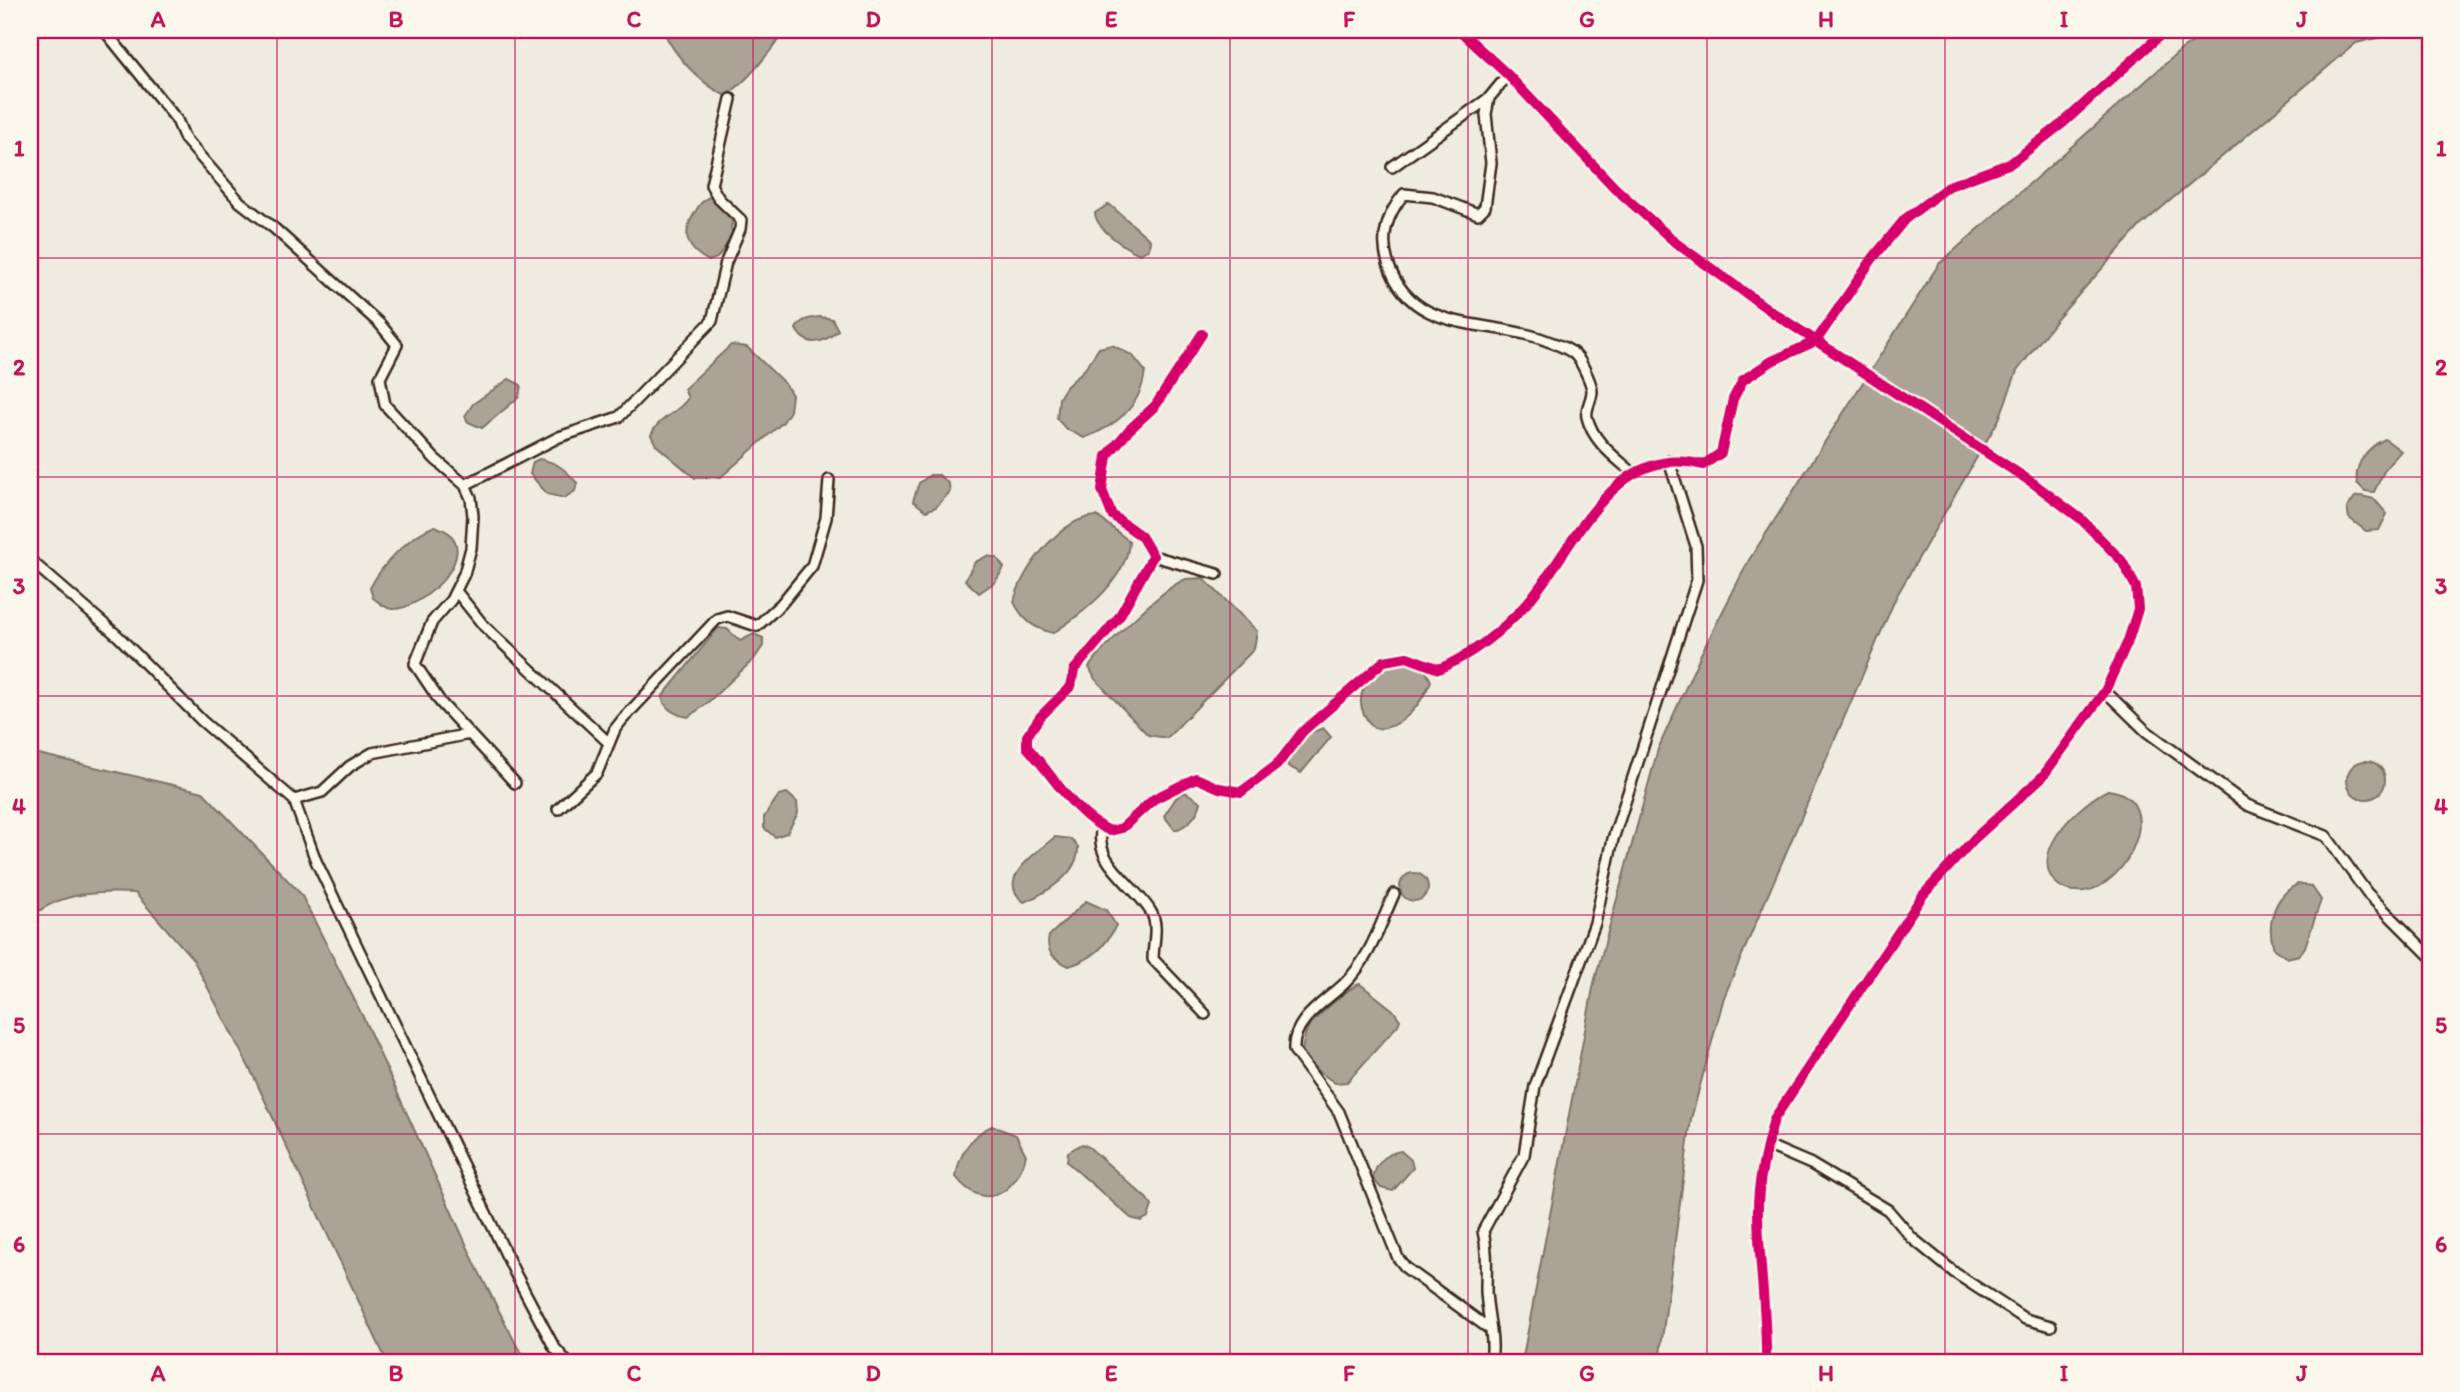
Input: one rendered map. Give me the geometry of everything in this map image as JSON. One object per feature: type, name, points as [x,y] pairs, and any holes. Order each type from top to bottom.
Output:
[{"type":"street","points":[[104,30],[177,120],[185,139],[240,202],[275,229],[380,324],[397,345],[380,378],[386,405],[435,459],[465,485],[471,498],[473,534],[464,574],[456,591],[432,622],[415,663],[441,703],[515,783]]},
{"type":"street","points":[[1459,30],[1508,75],[1615,188],[1676,243],[1816,341],[1983,450],[2081,519],[2122,561],[2136,587],[2138,609],[2128,641],[2105,691],[2043,776],[1974,839],[1923,895],[1774,1119],[1767,1145],[1758,1213],[1767,1327],[1766,1362]]},
{"type":"street","points":[[1153,556],[1119,617],[1074,670],[1070,686],[1040,717],[1027,736],[1027,747],[1102,827],[1110,831],[1122,828],[1154,799],[1196,778],[1219,788],[1241,792],[1277,765],[1303,731],[1384,661],[1407,657],[1439,669],[1460,660],[1499,632],[1528,601],[1623,477],[1682,459],[1703,465],[1721,453],[1733,399],[1743,380],[1772,360],[1816,341],[1873,258],[1905,219],[1949,186],[2011,163],[2063,123],[2166,30]]},
{"type":"street","points":[[1392,167],[1489,99],[1508,75]]},
{"type":"street","points":[[465,485],[559,437],[619,417],[712,321],[726,262],[741,220],[719,199],[711,185],[731,99]]},
{"type":"street","points":[[1489,99],[1486,114],[1491,163],[1485,207],[1478,214],[1425,195],[1404,194],[1388,221],[1383,246],[1392,272],[1406,295],[1437,318],[1526,333],[1560,345],[1578,358],[1592,390],[1586,415],[1598,442],[1633,473]]},
{"type":"street","points":[[1202,334],[1155,406],[1129,430],[1107,456],[1102,490],[1112,516],[1141,536],[1153,556],[1217,574]]},
{"type":"street","points":[[1491,1362],[1491,1330],[1486,1293],[1488,1250],[1483,1231],[1524,1155],[1535,1086],[1595,923],[1613,839],[1697,580],[1696,546],[1669,461]]},
{"type":"street","points":[[558,809],[597,773],[609,743],[623,719],[717,618],[727,616],[757,626],[781,604],[812,566],[826,518],[830,480]]},
{"type":"street","points":[[30,560],[119,638],[202,721],[294,800],[316,861],[515,1273],[554,1347],[567,1362]]},
{"type":"street","points":[[456,591],[484,626],[609,743]]},
{"type":"street","points":[[2105,691],[2155,738],[2247,805],[2326,836],[2367,893],[2430,956]]},
{"type":"street","points":[[294,800],[322,792],[350,766],[372,753],[470,734]]},
{"type":"street","points":[[1102,827],[1098,840],[1107,860],[1152,913],[1156,928],[1153,959],[1205,1014]]},
{"type":"street","points":[[1394,894],[1366,956],[1345,983],[1303,1021],[1293,1038],[1294,1050],[1339,1111],[1398,1258],[1406,1268],[1491,1330]]},
{"type":"street","points":[[1767,1145],[1811,1164],[1888,1210],[1912,1238],[1955,1273],[2025,1319],[2051,1326]]},
{"type":"shaded area","points":[[663,30],[786,30],[740,85],[724,95],[705,83],[688,67]]},
{"type":"shaded area","points":[[2212,30],[2411,30],[2356,43],[2140,226],[2057,319],[2017,371],[1999,419],[1896,597],[1724,997],[1691,1119],[1659,1362],[1522,1362],[1594,983],[1658,749],[1700,656],[1749,560],[1939,264],[2182,49]]},
{"type":"shaded area","points":[[709,197],[733,219],[733,236],[717,258],[709,261],[691,247],[687,235],[695,211]]},
{"type":"shaded area","points":[[1109,204],[1150,240],[1149,249],[1140,254],[1119,243],[1100,225],[1095,213]]},
{"type":"shaded area","points":[[820,317],[832,319],[838,330],[815,342],[800,335],[796,329],[801,323]]},
{"type":"shaded area","points":[[731,345],[747,347],[785,384],[792,395],[790,411],[783,422],[721,477],[695,478],[656,445],[651,435],[659,423],[688,398],[684,389]]},
{"type":"shaded area","points":[[1112,345],[1133,356],[1145,371],[1143,384],[1125,414],[1106,428],[1084,438],[1066,429],[1057,419],[1059,398],[1066,387],[1085,369],[1099,348]]},
{"type":"shaded area","points":[[509,379],[521,385],[519,397],[482,428],[468,422],[465,416],[473,404]]},
{"type":"shaded area","points":[[2385,439],[2401,451],[2385,469],[2374,492],[2365,491],[2357,483],[2360,462],[2373,446]]},
{"type":"shaded area","points":[[539,459],[565,470],[577,483],[575,491],[564,498],[547,494],[530,474],[533,462]]},
{"type":"shaded area","points":[[930,475],[939,475],[949,484],[950,492],[936,507],[926,511],[913,501],[919,483]]},
{"type":"shaded area","points":[[2355,497],[2374,499],[2387,514],[2379,530],[2366,531],[2349,518],[2347,508]]},
{"type":"shaded area","points":[[1097,516],[1129,541],[1121,569],[1090,606],[1053,633],[1034,626],[1021,614],[1014,602],[1025,575],[1057,535],[1070,525]]},
{"type":"shaded area","points":[[435,526],[450,534],[456,545],[456,557],[450,570],[441,582],[416,602],[403,607],[385,607],[373,598],[370,588],[375,579],[389,560],[407,543]]},
{"type":"shaded area","points":[[987,556],[997,558],[1004,568],[995,582],[979,593],[965,580],[975,562]]},
{"type":"shaded area","points":[[1203,578],[1257,631],[1254,649],[1167,738],[1148,735],[1095,679],[1089,667],[1120,632],[1164,593],[1186,579]]},
{"type":"shaded area","points":[[718,628],[727,629],[740,641],[754,634],[763,638],[763,646],[754,659],[705,705],[688,717],[675,713],[668,708],[662,697]]},
{"type":"shaded area","points":[[1403,660],[1423,666],[1431,681],[1422,699],[1409,715],[1393,726],[1374,728],[1362,706],[1361,696],[1365,686],[1380,671]]},
{"type":"shaded area","points":[[1323,728],[1331,737],[1301,773],[1288,766],[1287,760],[1308,734]]},
{"type":"shaded area","points":[[34,753],[203,792],[301,894],[363,1017],[477,1268],[517,1346],[529,1362],[387,1362],[253,1075],[193,959],[135,893],[107,892],[66,898],[41,909],[30,918],[30,755]]},
{"type":"shaded area","points":[[2366,761],[2380,766],[2385,780],[2380,794],[2366,799],[2352,794],[2347,780],[2352,766]]},
{"type":"shaded area","points":[[2108,790],[2126,796],[2136,809],[2139,824],[2135,842],[2115,875],[2100,886],[2084,891],[2064,888],[2054,881],[2048,869],[2048,855],[2053,842],[2073,816]]},
{"type":"shaded area","points":[[1185,792],[1201,802],[1192,819],[1175,830],[1164,816],[1176,798]]},
{"type":"shaded area","points":[[787,793],[797,802],[798,813],[787,833],[775,837],[764,828],[764,817],[779,795]]},
{"type":"shaded area","points":[[1055,837],[1071,839],[1078,847],[1073,866],[1051,888],[1024,902],[1016,894],[1016,876],[1029,858]]},
{"type":"shaded area","points":[[1414,873],[1424,877],[1428,887],[1424,897],[1414,901],[1404,897],[1400,887],[1404,877]]},
{"type":"shaded area","points":[[2298,884],[2312,887],[2321,900],[2305,947],[2299,955],[2287,958],[2274,949],[2271,921],[2277,904],[2289,889]]},
{"type":"shaded area","points":[[1086,901],[1106,910],[1116,925],[1108,940],[1097,951],[1085,960],[1069,966],[1052,955],[1048,947],[1049,936]]},
{"type":"shaded area","points":[[1360,984],[1393,1010],[1400,1020],[1347,1082],[1335,1083],[1313,1067],[1302,1050],[1305,1036],[1308,1028],[1325,1010]]},
{"type":"shaded area","points":[[992,1126],[1016,1135],[1026,1155],[1015,1180],[1007,1189],[988,1196],[977,1194],[956,1177],[967,1146]]},
{"type":"shaded area","points":[[1082,1144],[1089,1147],[1146,1198],[1152,1206],[1148,1217],[1141,1221],[1131,1218],[1067,1162],[1068,1152]]},
{"type":"shaded area","points":[[1401,1151],[1411,1160],[1413,1168],[1393,1191],[1381,1188],[1373,1179],[1376,1169],[1386,1157]]},
{"type":"cycle path","points":[[1459,30],[1508,75],[1615,188],[1676,243],[1772,312],[2033,483],[2081,519],[2122,561],[2136,587],[2138,609],[2128,641],[2105,691],[2043,776],[1974,839],[1923,895],[1774,1119],[1758,1203],[1766,1362]]},
{"type":"cycle path","points":[[1202,334],[1155,406],[1129,430],[1107,456],[1102,490],[1112,515],[1141,536],[1153,556],[1119,617],[1074,670],[1071,686],[1040,717],[1027,736],[1027,747],[1075,805],[1097,824],[1110,831],[1122,828],[1154,799],[1196,778],[1219,788],[1241,792],[1277,765],[1303,731],[1384,661],[1407,657],[1439,669],[1487,640],[1528,602],[1581,528],[1621,483],[1644,468],[1672,462],[1703,465],[1721,453],[1733,399],[1743,380],[1772,361],[1816,341],[1873,258],[1905,219],[1949,186],[2011,163],[2063,123],[2166,30]]}]
